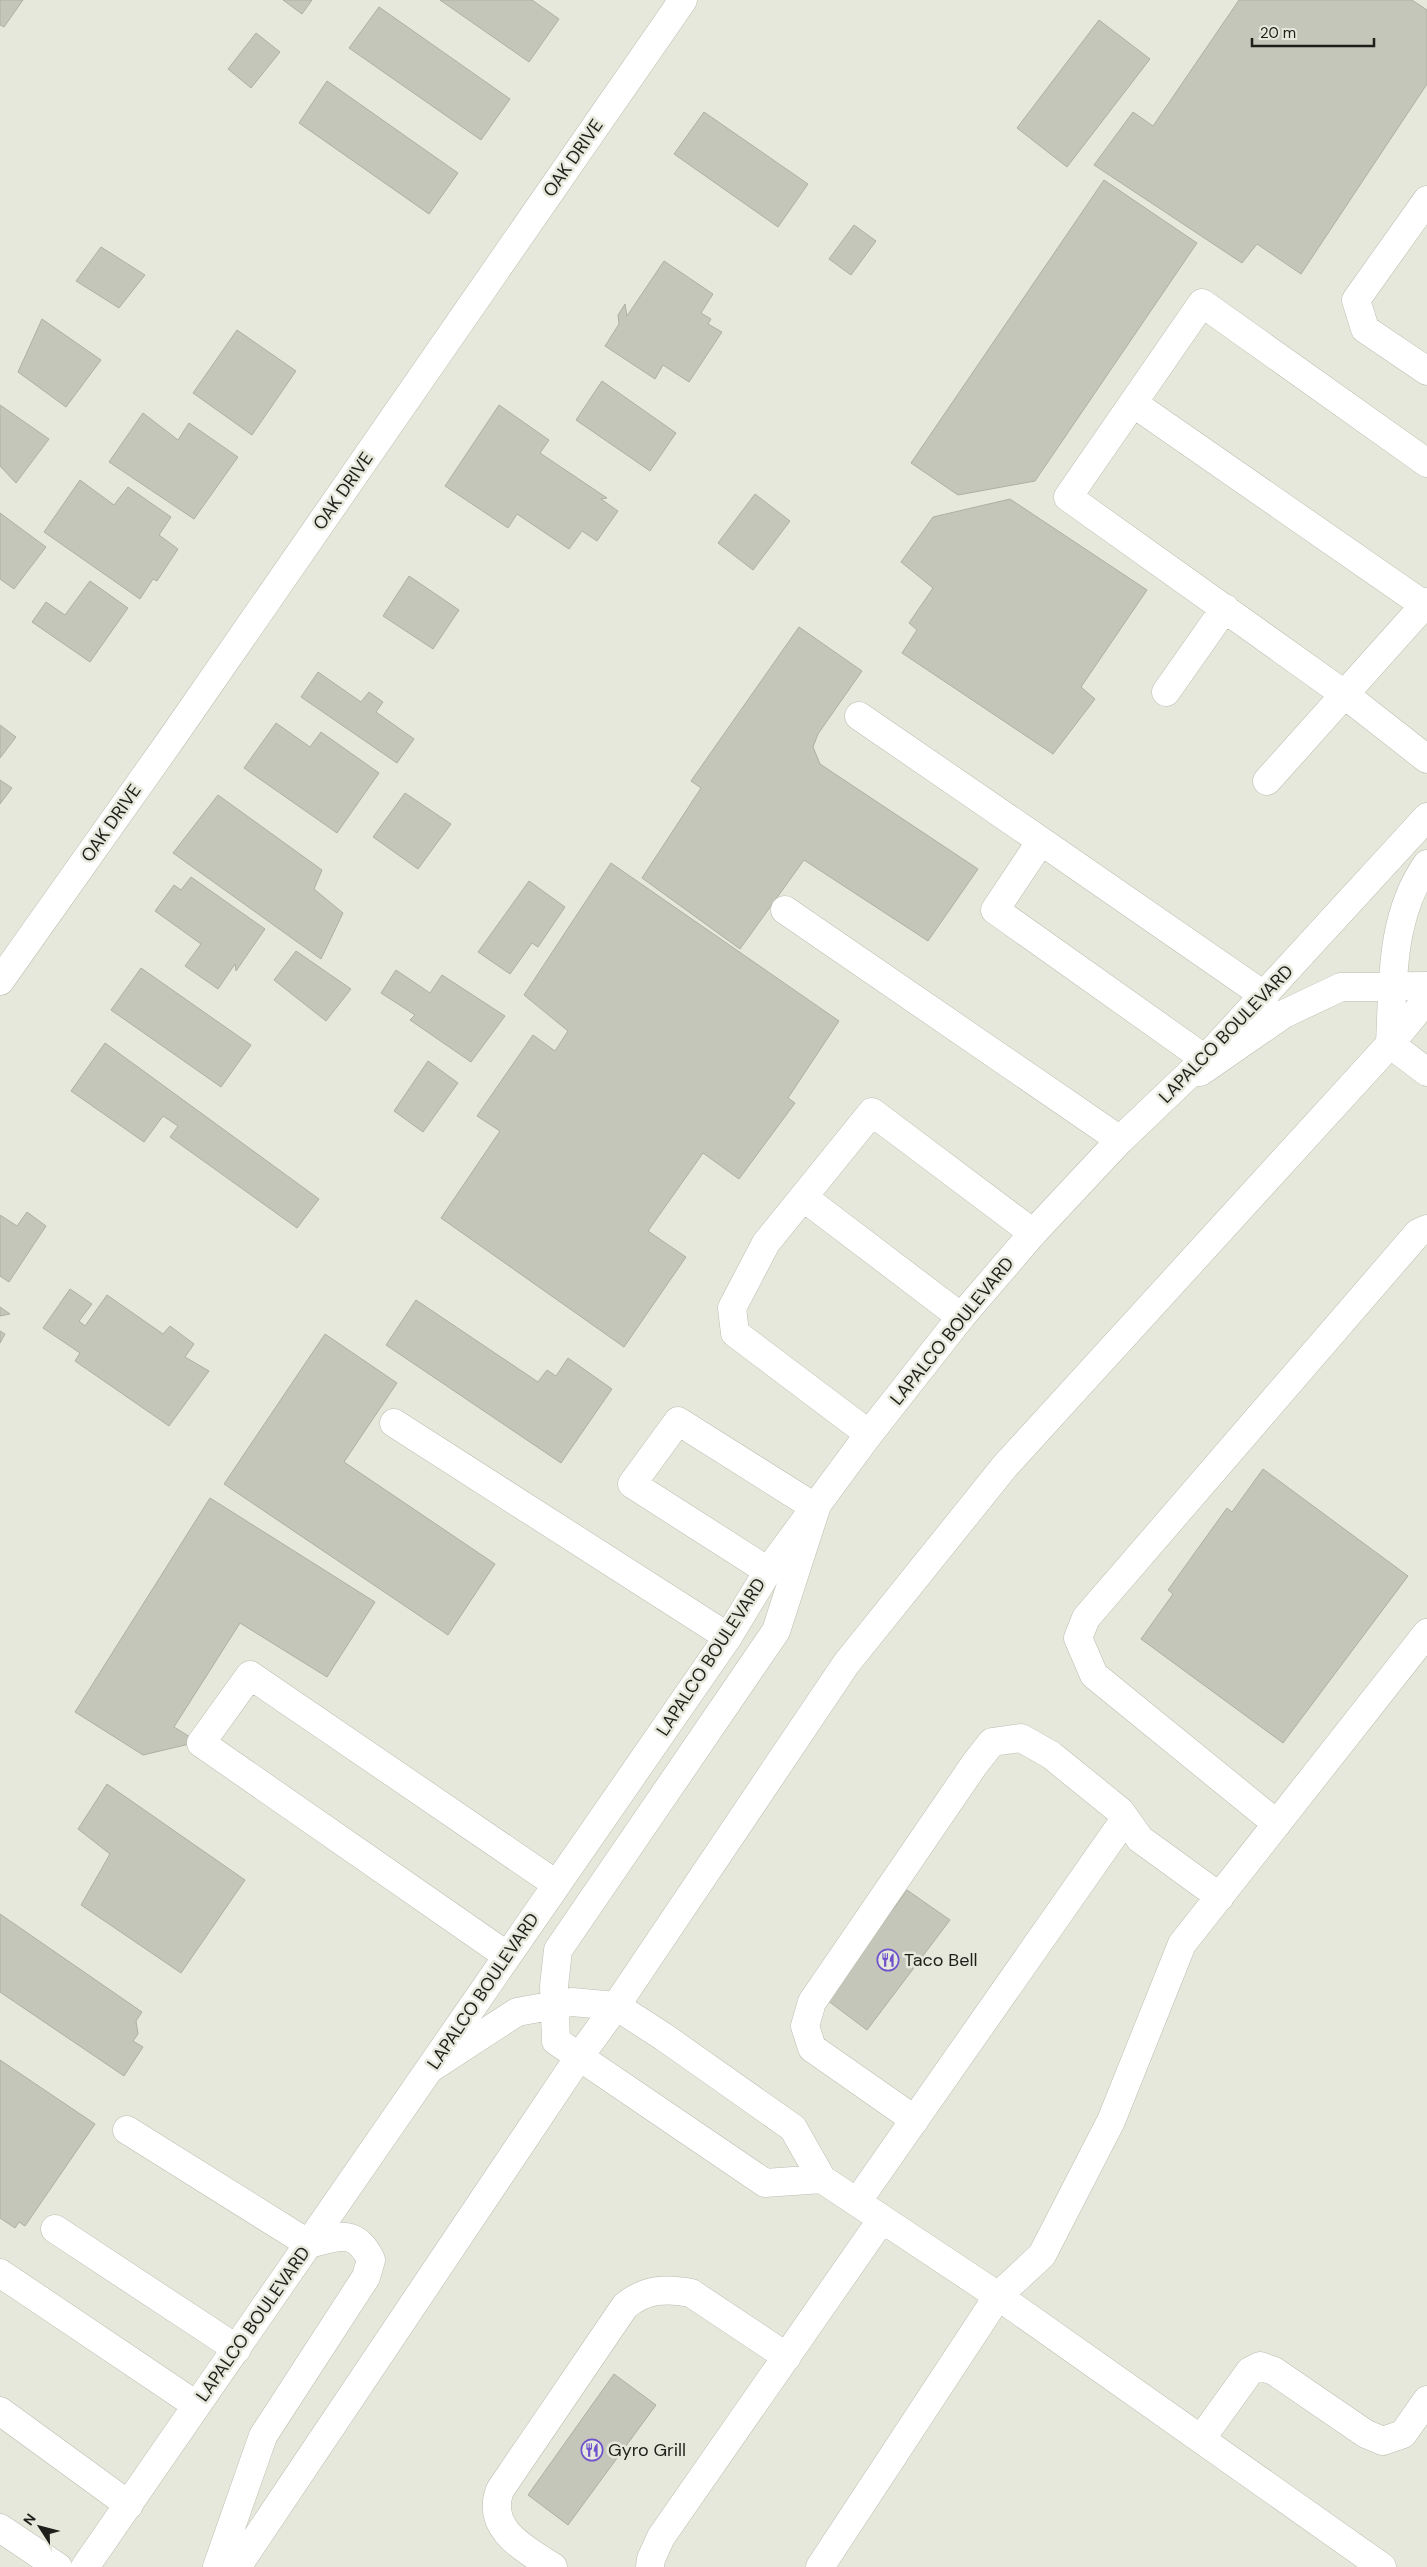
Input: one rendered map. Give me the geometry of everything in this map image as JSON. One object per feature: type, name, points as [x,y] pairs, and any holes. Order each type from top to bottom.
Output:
[{"type":"main road","name":"OAK DRIVE","points":[[0,980],[178,729],[683,0]]},
{"type":"main road","points":[[1427,200],[1356,300],[1365,329],[1427,371]]},
{"type":"main road","points":[[1427,462],[1202,303],[1068,497],[1344,694],[1427,759]]},
{"type":"main road","points":[[1133,403],[1426,603],[1267,781]]},
{"type":"main road","points":[[1166,692],[1225,608]]},
{"type":"main road","points":[[859,716],[1265,996]]},
{"type":"main road","name":"LAPALCO BOULEVARD","points":[[84,2567],[129,2505],[431,2068],[506,1955],[728,1637],[768,1571],[869,1434],[961,1317],[1033,1233],[1120,1140],[1206,1059],[1427,817]]},
{"type":"main road","points":[[1041,841],[995,910],[1206,1059]]},
{"type":"main road","points":[[1390,1044],[1394,956],[1408,898],[1427,864]]},
{"type":"main road","points":[[785,910],[1120,1140]]},
{"type":"main road","points":[[1166,1095],[1284,1014],[1333,990],[1341,987],[1427,986]]},
{"type":"main road","points":[[237,2567],[579,2057],[616,2006],[846,1664],[1005,1466],[1390,1044],[1427,999]]},
{"type":"main road","points":[[1390,1044],[1427,1072]]},
{"type":"main road","points":[[869,1434],[735,1333],[732,1308],[766,1243],[872,1112],[1033,1233]]},
{"type":"main road","points":[[804,1197],[961,1317]]},
{"type":"main road","points":[[1277,1824],[1094,1675],[1078,1638],[1086,1618],[1418,1233],[1427,1229]]},
{"type":"main road","points":[[768,1571],[632,1484],[678,1421],[816,1508],[776,1631],[558,1950],[554,1986],[556,2041],[671,2117],[765,2183],[822,2179]]},
{"type":"main road","points":[[394,1423],[728,1637]]},
{"type":"main road","points":[[820,2567],[998,2296],[1042,2255],[1111,2121],[1182,1944],[1427,1633]]},
{"type":"main road","points":[[506,1955],[202,1743],[250,1675],[556,1884]]},
{"type":"main road","points":[[915,2120],[812,2048],[805,2026],[812,2002],[974,1765],[992,1742],[1021,1738],[1051,1755],[1120,1811],[1133,1829],[1220,1897]]},
{"type":"main road","points":[[857,2202],[915,2120],[1133,1829]]},
{"type":"main road","points":[[431,2068],[517,2012],[572,2002],[616,2006],[664,2037],[792,2128],[822,2179],[998,2296],[1382,2567]]},
{"type":"main road","points":[[127,2130],[309,2244],[331,2238],[350,2236],[365,2246],[371,2260],[366,2277],[263,2436],[217,2567]]},
{"type":"main road","points":[[650,2567],[651,2559],[661,2537],[882,2219]]},
{"type":"main road","points":[[55,2229],[237,2349]]},
{"type":"main road","points":[[0,2273],[196,2406]]},
{"type":"main road","points":[[553,2567],[518,2545],[504,2530],[497,2516],[495,2501],[500,2490],[625,2306],[635,2298],[653,2290],[672,2289],[691,2293],[787,2357]]},
{"type":"main road","points":[[1200,2439],[1250,2371],[1260,2366],[1274,2370],[1366,2434],[1382,2441],[1403,2434],[1427,2400]]},
{"type":"main road","points":[[0,2411],[129,2505]]},
{"type":"main road","points":[[0,2528],[58,2567]]},
{"type":"building","points":[[0,0],[23,0],[4,27],[0,25]]},
{"type":"building","points":[[283,0],[312,0],[302,14]]},
{"type":"building","points":[[440,0],[532,0],[559,19],[529,62]]},
{"type":"building","points":[[1239,0],[1412,0],[1427,10],[1427,84],[1301,274],[1257,244],[1242,263],[1094,165],[1133,112],[1153,126]]},
{"type":"building","points":[[379,7],[510,99],[481,140],[349,48]]},
{"type":"building","points":[[1099,20],[1150,59],[1067,167],[1017,128]]},
{"type":"building","points":[[256,33],[280,52],[251,88],[228,69]]},
{"type":"building","points":[[327,81],[458,173],[429,214],[299,123]]},
{"type":"building","points":[[704,112],[808,184],[778,227],[674,154]]},
{"type":"building","points":[[1104,180],[1197,243],[1035,481],[958,495],[911,463]]},
{"type":"building","points":[[854,225],[876,241],[851,275],[829,259]]},
{"type":"building","points":[[101,247],[145,275],[119,308],[76,281]]},
{"type":"building","points":[[664,261],[713,294],[701,313],[711,319],[708,324],[722,332],[689,382],[663,365],[655,379],[605,346],[619,324],[618,315],[625,304],[627,316]]},
{"type":"building","points":[[42,319],[101,360],[66,407],[18,372]]},
{"type":"building","points":[[237,330],[296,371],[252,435],[193,393]]},
{"type":"building","points":[[602,381],[676,433],[650,471],[576,420]]},
{"type":"building","points":[[0,405],[49,439],[16,483],[0,466]]},
{"type":"building","points":[[499,405],[549,440],[540,453],[607,498],[601,499],[618,511],[597,541],[582,531],[569,549],[517,514],[508,528],[445,486]]},
{"type":"building","points":[[143,413],[178,440],[189,423],[238,457],[194,519],[109,462]]},
{"type":"building","points":[[80,480],[114,505],[128,487],[171,517],[159,535],[178,549],[157,581],[153,579],[140,599],[44,532]]},
{"type":"building","points":[[755,494],[790,521],[753,570],[718,543]]},
{"type":"building","points":[[1010,499],[1147,590],[1081,687],[1095,699],[1053,754],[902,653],[917,630],[909,623],[933,588],[901,562],[933,517]]},
{"type":"building","points":[[0,513],[46,547],[14,589],[0,579]]},
{"type":"building","points":[[409,576],[459,610],[433,649],[383,616]]},
{"type":"building","points":[[90,581],[128,608],[90,662],[32,622],[46,602],[65,615]]},
{"type":"building","points":[[799,627],[862,671],[818,734],[813,747],[820,764],[978,869],[928,941],[804,860],[740,949],[642,878],[701,788],[691,781]]},
{"type":"building","points":[[318,672],[361,702],[369,692],[383,702],[376,712],[414,739],[397,763],[301,697]]},
{"type":"building","points":[[276,723],[310,747],[321,732],[379,773],[337,833],[244,768]]},
{"type":"building","points":[[0,725],[16,737],[0,758]]},
{"type":"building","points":[[0,780],[12,788],[0,804]]},
{"type":"building","points":[[405,793],[451,824],[418,869],[373,837]]},
{"type":"building","points":[[218,795],[322,870],[314,889],[343,913],[321,959],[173,853]]},
{"type":"building","points":[[611,863],[839,1021],[788,1098],[795,1103],[739,1179],[703,1153],[648,1231],[686,1257],[624,1347],[441,1218],[500,1131],[477,1116],[533,1035],[555,1051],[568,1031],[524,995]]},
{"type":"building","points":[[191,877],[265,929],[236,971],[235,964],[218,989],[185,966],[201,944],[155,911],[174,885],[181,890]]},
{"type":"building","points":[[529,881],[565,907],[538,947],[532,943],[510,974],[478,952]]},
{"type":"building","points":[[296,951],[351,989],[326,1021],[274,980]]},
{"type":"building","points":[[141,968],[251,1045],[221,1087],[111,1010]]},
{"type":"building","points":[[396,970],[430,993],[442,975],[505,1016],[471,1062],[410,1020],[415,1015],[381,993]]},
{"type":"building","points":[[105,1043],[319,1199],[297,1228],[170,1137],[178,1126],[163,1116],[144,1142],[71,1091]]},
{"type":"building","points":[[428,1061],[458,1083],[423,1132],[394,1111]]},
{"type":"building","points":[[27,1212],[46,1226],[9,1282],[0,1276],[0,1215],[17,1226]]},
{"type":"building","points":[[70,1289],[92,1304],[79,1321],[85,1326],[107,1295],[163,1334],[170,1326],[194,1344],[185,1357],[209,1371],[169,1426],[75,1361],[80,1353],[43,1328]]},
{"type":"building","points":[[416,1300],[538,1382],[547,1370],[556,1376],[568,1358],[612,1389],[561,1463],[386,1345]]},
{"type":"building","points":[[0,1307],[10,1314],[0,1316]]},
{"type":"building","points":[[0,1331],[5,1334],[0,1343]]},
{"type":"building","points":[[325,1334],[397,1383],[344,1462],[495,1564],[448,1635],[224,1484]]},
{"type":"building","points":[[1263,1469],[1408,1576],[1283,1743],[1141,1639],[1173,1594],[1168,1590],[1227,1508],[1232,1512]]},
{"type":"building","points":[[210,1498],[375,1602],[327,1677],[240,1623],[174,1727],[198,1742],[143,1755],[75,1712]]},
{"type":"building","points":[[107,1784],[245,1880],[181,1973],[81,1905],[110,1854],[78,1829]]},
{"type":"building","name":"Taco Bell","points":[[907,1890],[950,1920],[867,2030],[827,2000]]},
{"type":"building","points":[[0,1914],[142,2012],[136,2021],[138,2034],[133,2041],[143,2047],[124,2076],[0,1992]]},
{"type":"building","points":[[0,2060],[95,2124],[25,2226],[19,2222],[15,2228],[0,2218]]},
{"type":"building","name":"Gyro Grill","points":[[614,2374],[656,2405],[568,2525],[528,2495]]},
{"type":"place","name":"Taco Bell","points":[[888,1960]]},
{"type":"place","name":"Gyro Grill","points":[[592,2450]]}]
